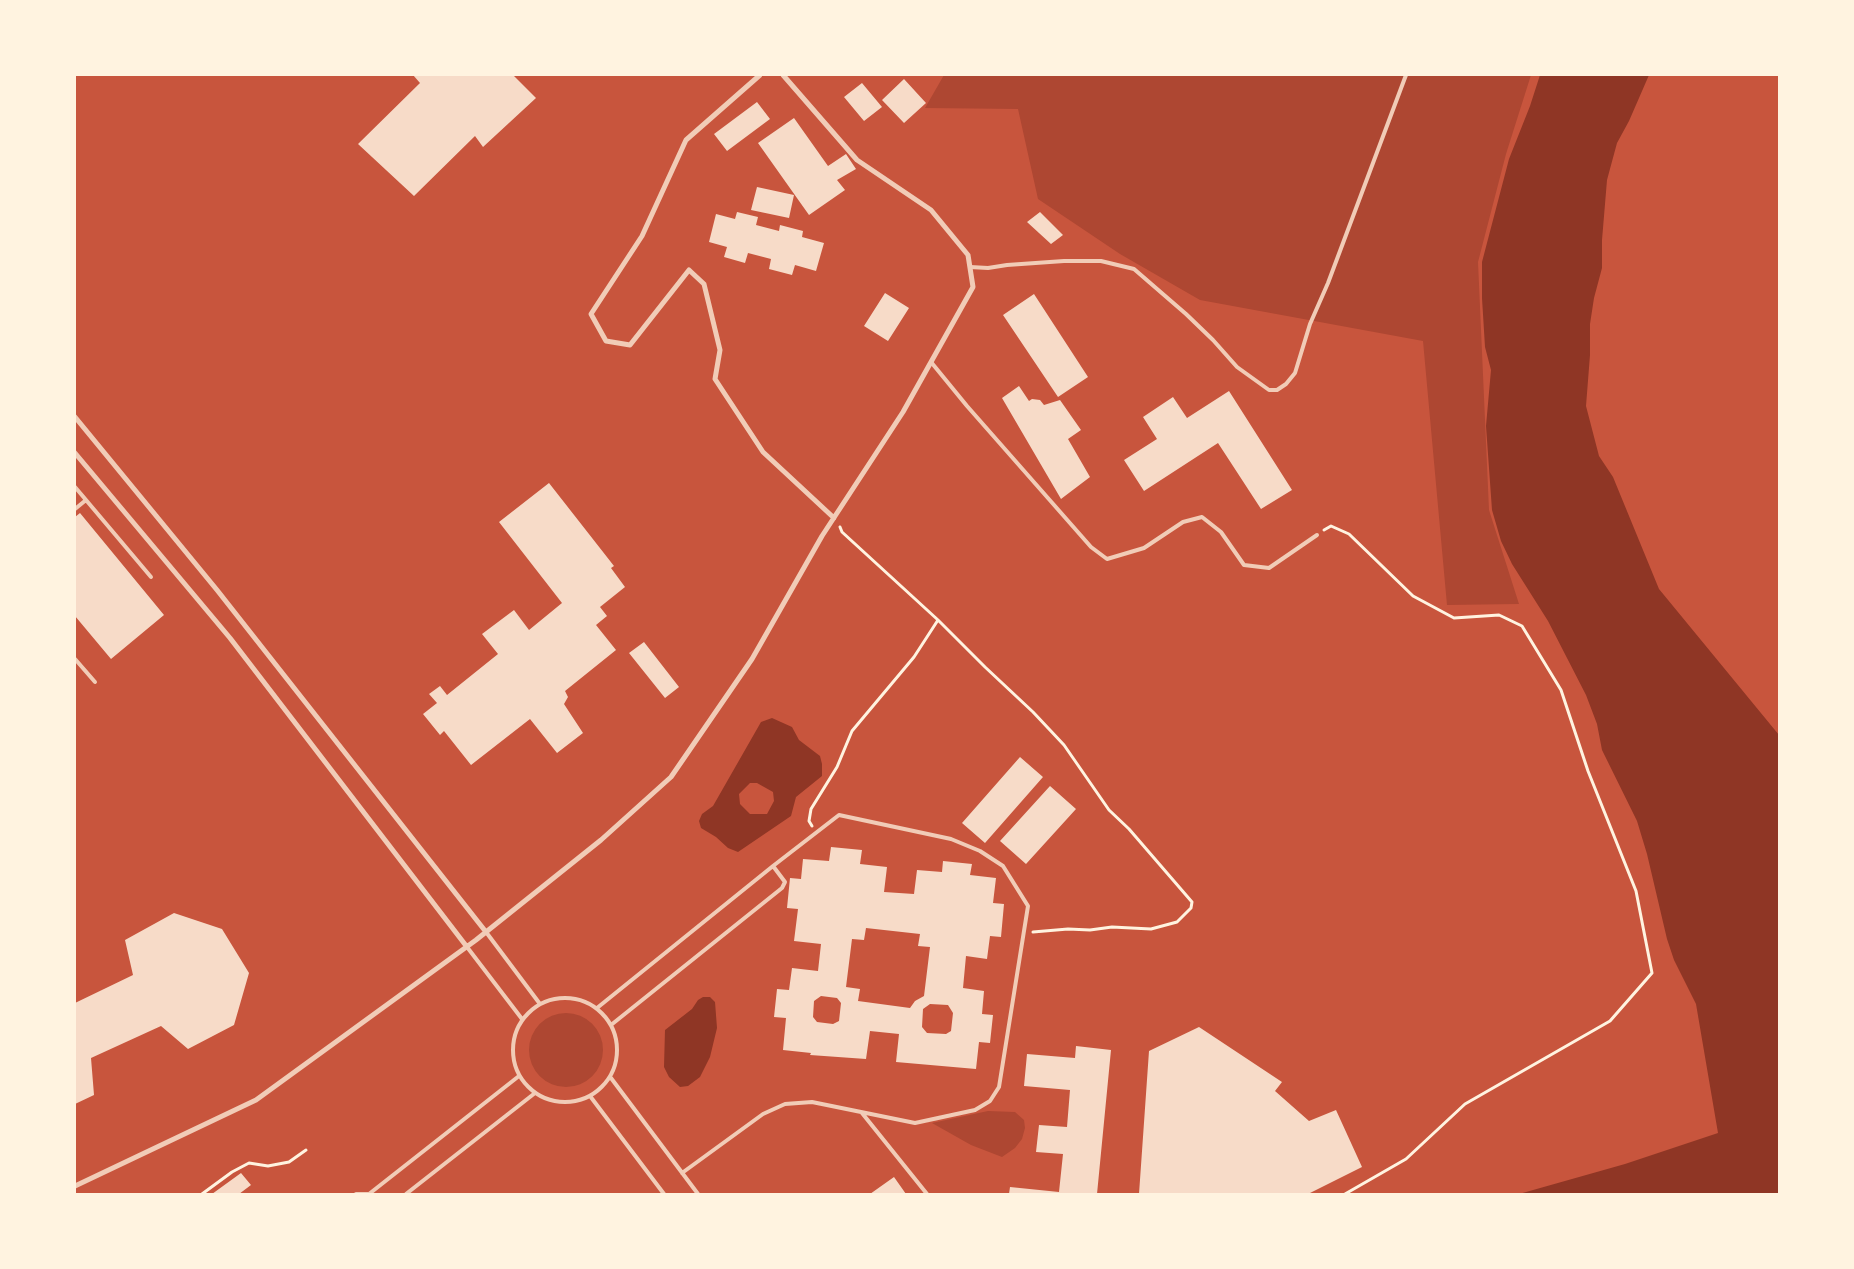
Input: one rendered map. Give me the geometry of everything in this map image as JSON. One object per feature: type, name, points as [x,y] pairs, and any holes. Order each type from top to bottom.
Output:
[{"type":"street","points":[[760,75],[686,140],[642,236],[591,314],[606,341],[630,345],[689,270],[704,284],[707,293],[720,350],[715,379],[763,452],[834,518]]},
{"type":"street","points":[[75,1186],[256,1100],[467,947],[601,840],[671,777],[752,659],[822,536],[903,412],[973,287],[968,255],[931,210],[858,160],[784,75]]},
{"type":"street","points":[[75,417],[218,590],[486,932]]},
{"type":"street","points":[[75,453],[230,638],[467,947]]},
{"type":"lane","points":[[970,267],[988,268],[1007,265],[1100,261],[1134,269],[1186,314],[1219,346],[1237,367],[1269,390],[1277,390],[1286,384],[1295,373],[1310,324],[1328,283],[1406,75]]},
{"type":"lane","points":[[931,362],[967,406],[1091,547],[1107,559],[1144,548],[1183,522],[1202,517],[1220,532],[1244,565],[1270,568],[1317,535]]},
{"type":"lane","points":[[75,487],[151,577]]},
{"type":"lane","points":[[75,509],[86,500]]},
{"type":"lane","points":[[75,659],[95,682]]},
{"type":"lane","points":[[597,1008],[839,815],[951,839],[980,851],[1003,866],[1028,906],[999,1088],[990,1101],[976,1110],[915,1123],[812,1102],[785,1104],[763,1114],[682,1173]]},
{"type":"lane","points":[[612,1025],[782,888],[785,882],[773,866]]},
{"type":"lane","points":[[486,932],[540,1004]]},
{"type":"lane","points":[[467,947],[522,1019]]},
{"type":"lane","points":[[574,999],[597,1008],[612,1025],[618,1047],[611,1078],[600,1089],[577,1102],[557,1102],[535,1093],[519,1076],[513,1054],[517,1030],[522,1019],[540,1004],[551,1000],[574,999]]},
{"type":"lane","points":[[356,1194],[369,1194],[519,1076]]},
{"type":"lane","points":[[611,1078],[698,1194]]},
{"type":"lane","points":[[406,1194],[535,1093]]},
{"type":"lane","points":[[590,1096],[664,1194]]},
{"type":"lane","points":[[862,1112],[927,1194]]},
{"type":"path","points":[[843,520],[840,526],[842,532],[938,620],[1033,712],[1064,745],[1109,810],[1129,829],[1192,902],[1191,908],[1177,922],[1151,929],[1068,929],[1024,933]]},
{"type":"path","points":[[1317,535],[1331,526],[1348,534],[1413,596],[1454,618],[1498,615],[1522,626],[1561,690],[1588,771],[1636,891],[1652,973],[1610,1021],[1465,1104],[1406,1159],[1345,1194]]},
{"type":"path","points":[[816,832],[808,821],[811,809],[817,796],[838,767],[852,731],[914,657],[938,620]]},
{"type":"path","points":[[202,1194],[232,1172],[249,1163],[268,1166],[288,1162],[306,1150]]},
{"type":"shaded area","points":[[944,75],[1531,75],[1506,154],[1478,262],[1489,510],[1519,604],[1447,605],[1423,341],[1200,300],[1120,254],[1038,199],[1018,109],[925,108]]},
{"type":"shaded area","points":[[1540,75],[1649,75],[1617,143],[1607,180],[1602,240],[1602,268],[1594,298],[1590,324],[1590,355],[1586,406],[1599,456],[1613,477],[1659,589],[1779,735],[1779,1194],[1519,1194],[1625,1164],[1718,1133],[1696,1004],[1674,960],[1667,939],[1647,854],[1637,821],[1602,750],[1597,724],[1586,695],[1548,621],[1512,564],[1501,541],[1492,510],[1486,426],[1491,370],[1485,347],[1482,262],[1509,159]]},
{"type":"shaded area","points":[[772,718],[792,727],[799,740],[820,756],[822,776],[796,797],[791,816],[738,852],[728,848],[716,837],[701,828],[699,821],[702,814],[713,806],[761,722]],"holes":[[[750,783],[757,783],[773,792],[774,801],[767,814],[750,814],[740,804],[739,794]]]},
{"type":"shaded area","points":[[703,997],[710,997],[715,1002],[717,1028],[710,1057],[700,1077],[688,1086],[680,1087],[669,1077],[664,1067],[665,1030],[692,1009],[698,1000]]},
{"type":"shaded area","points":[[566,1013],[587,1019],[597,1029],[603,1050],[597,1071],[587,1081],[566,1087],[545,1081],[535,1071],[529,1050],[535,1029],[545,1019]]},
{"type":"shaded area","points":[[988,1111],[1015,1112],[1024,1120],[1025,1128],[1022,1139],[1015,1148],[1002,1157],[971,1145],[932,1123]]},
{"type":"building","points":[[413,75],[513,75],[536,98],[483,147],[475,136],[414,196],[358,144],[420,83]]},
{"type":"building","points":[[904,79],[926,103],[904,123],[882,100]]},
{"type":"building","points":[[862,83],[882,107],[864,121],[844,97]]},
{"type":"building","points":[[757,102],[770,119],[727,151],[714,134]]},
{"type":"building","points":[[794,118],[828,166],[846,154],[856,169],[837,180],[845,190],[809,215],[758,143]]},
{"type":"building","points":[[757,187],[794,195],[789,218],[751,210]]},
{"type":"building","points":[[737,212],[758,217],[756,225],[779,231],[780,225],[803,231],[802,237],[824,243],[816,271],[795,265],[792,275],[769,269],[771,259],[748,253],[745,263],[724,257],[727,247],[709,242],[716,214],[735,219]]},
{"type":"building","points":[[1040,212],[1063,235],[1051,244],[1027,222]]},
{"type":"building","points":[[885,293],[909,308],[888,341],[864,326]]},
{"type":"building","points":[[1034,294],[1088,377],[1058,397],[1003,315]]},
{"type":"building","points":[[1019,386],[1029,401],[1032,399],[1040,400],[1044,405],[1060,400],[1081,430],[1068,439],[1090,477],[1061,499],[1002,398]]},
{"type":"building","points":[[1229,391],[1292,490],[1261,509],[1218,443],[1144,491],[1124,460],[1157,439],[1143,417],[1173,397],[1187,418]]},
{"type":"building","points":[[549,483],[614,566],[611,568],[625,587],[600,607],[607,616],[596,625],[616,650],[565,691],[568,697],[564,704],[583,733],[557,753],[530,719],[471,765],[444,731],[440,735],[423,714],[437,703],[429,694],[440,686],[447,695],[498,654],[482,634],[514,610],[529,630],[562,603],[499,522]]},
{"type":"building","points":[[80,513],[164,615],[111,659],[75,616],[75,517]]},
{"type":"building","points":[[644,642],[679,687],[665,698],[629,653]]},
{"type":"building","points":[[1020,757],[1043,777],[985,843],[962,823]]},
{"type":"building","points":[[1050,786],[1076,809],[1026,864],[1000,841]]},
{"type":"building","points":[[831,847],[862,850],[860,864],[887,867],[884,892],[914,894],[917,870],[942,872],[943,861],[972,864],[970,875],[996,878],[993,903],[1004,904],[1001,937],[990,936],[987,959],[966,956],[963,988],[984,991],[982,1014],[993,1015],[990,1043],[979,1042],[976,1069],[896,1062],[899,1034],[870,1031],[866,1059],[810,1055],[811,1053],[783,1050],[786,1018],[774,1017],[777,989],[789,990],[792,968],[818,971],[821,944],[794,941],[798,909],[787,908],[790,878],[801,879],[803,859],[829,861]],"holes":[[[866,928],[920,934],[918,946],[930,947],[924,996],[915,1001],[910,1008],[858,1001],[860,989],[846,987],[852,939],[864,940]],[[821,996],[837,998],[841,1003],[839,1021],[833,1024],[817,1022],[813,1017],[814,1001]],[[930,1004],[948,1005],[953,1013],[951,1031],[946,1034],[927,1033],[922,1027],[923,1009]]]},
{"type":"building","points":[[174,913],[222,929],[249,973],[234,1025],[188,1049],[161,1026],[91,1058],[94,1095],[75,1104],[75,1003],[133,975],[125,940]]},
{"type":"building","points":[[1199,1027],[1282,1082],[1275,1091],[1309,1121],[1336,1110],[1362,1167],[1308,1194],[1139,1194],[1149,1051]]},
{"type":"building","points":[[1076,1046],[1111,1050],[1097,1194],[1009,1194],[1010,1187],[1059,1192],[1063,1154],[1036,1152],[1039,1125],[1067,1127],[1070,1090],[1024,1086],[1027,1054],[1075,1058]]},
{"type":"building","points":[[241,1173],[251,1185],[239,1194],[212,1194]]},
{"type":"building","points":[[894,1177],[906,1194],[870,1194]]}]
